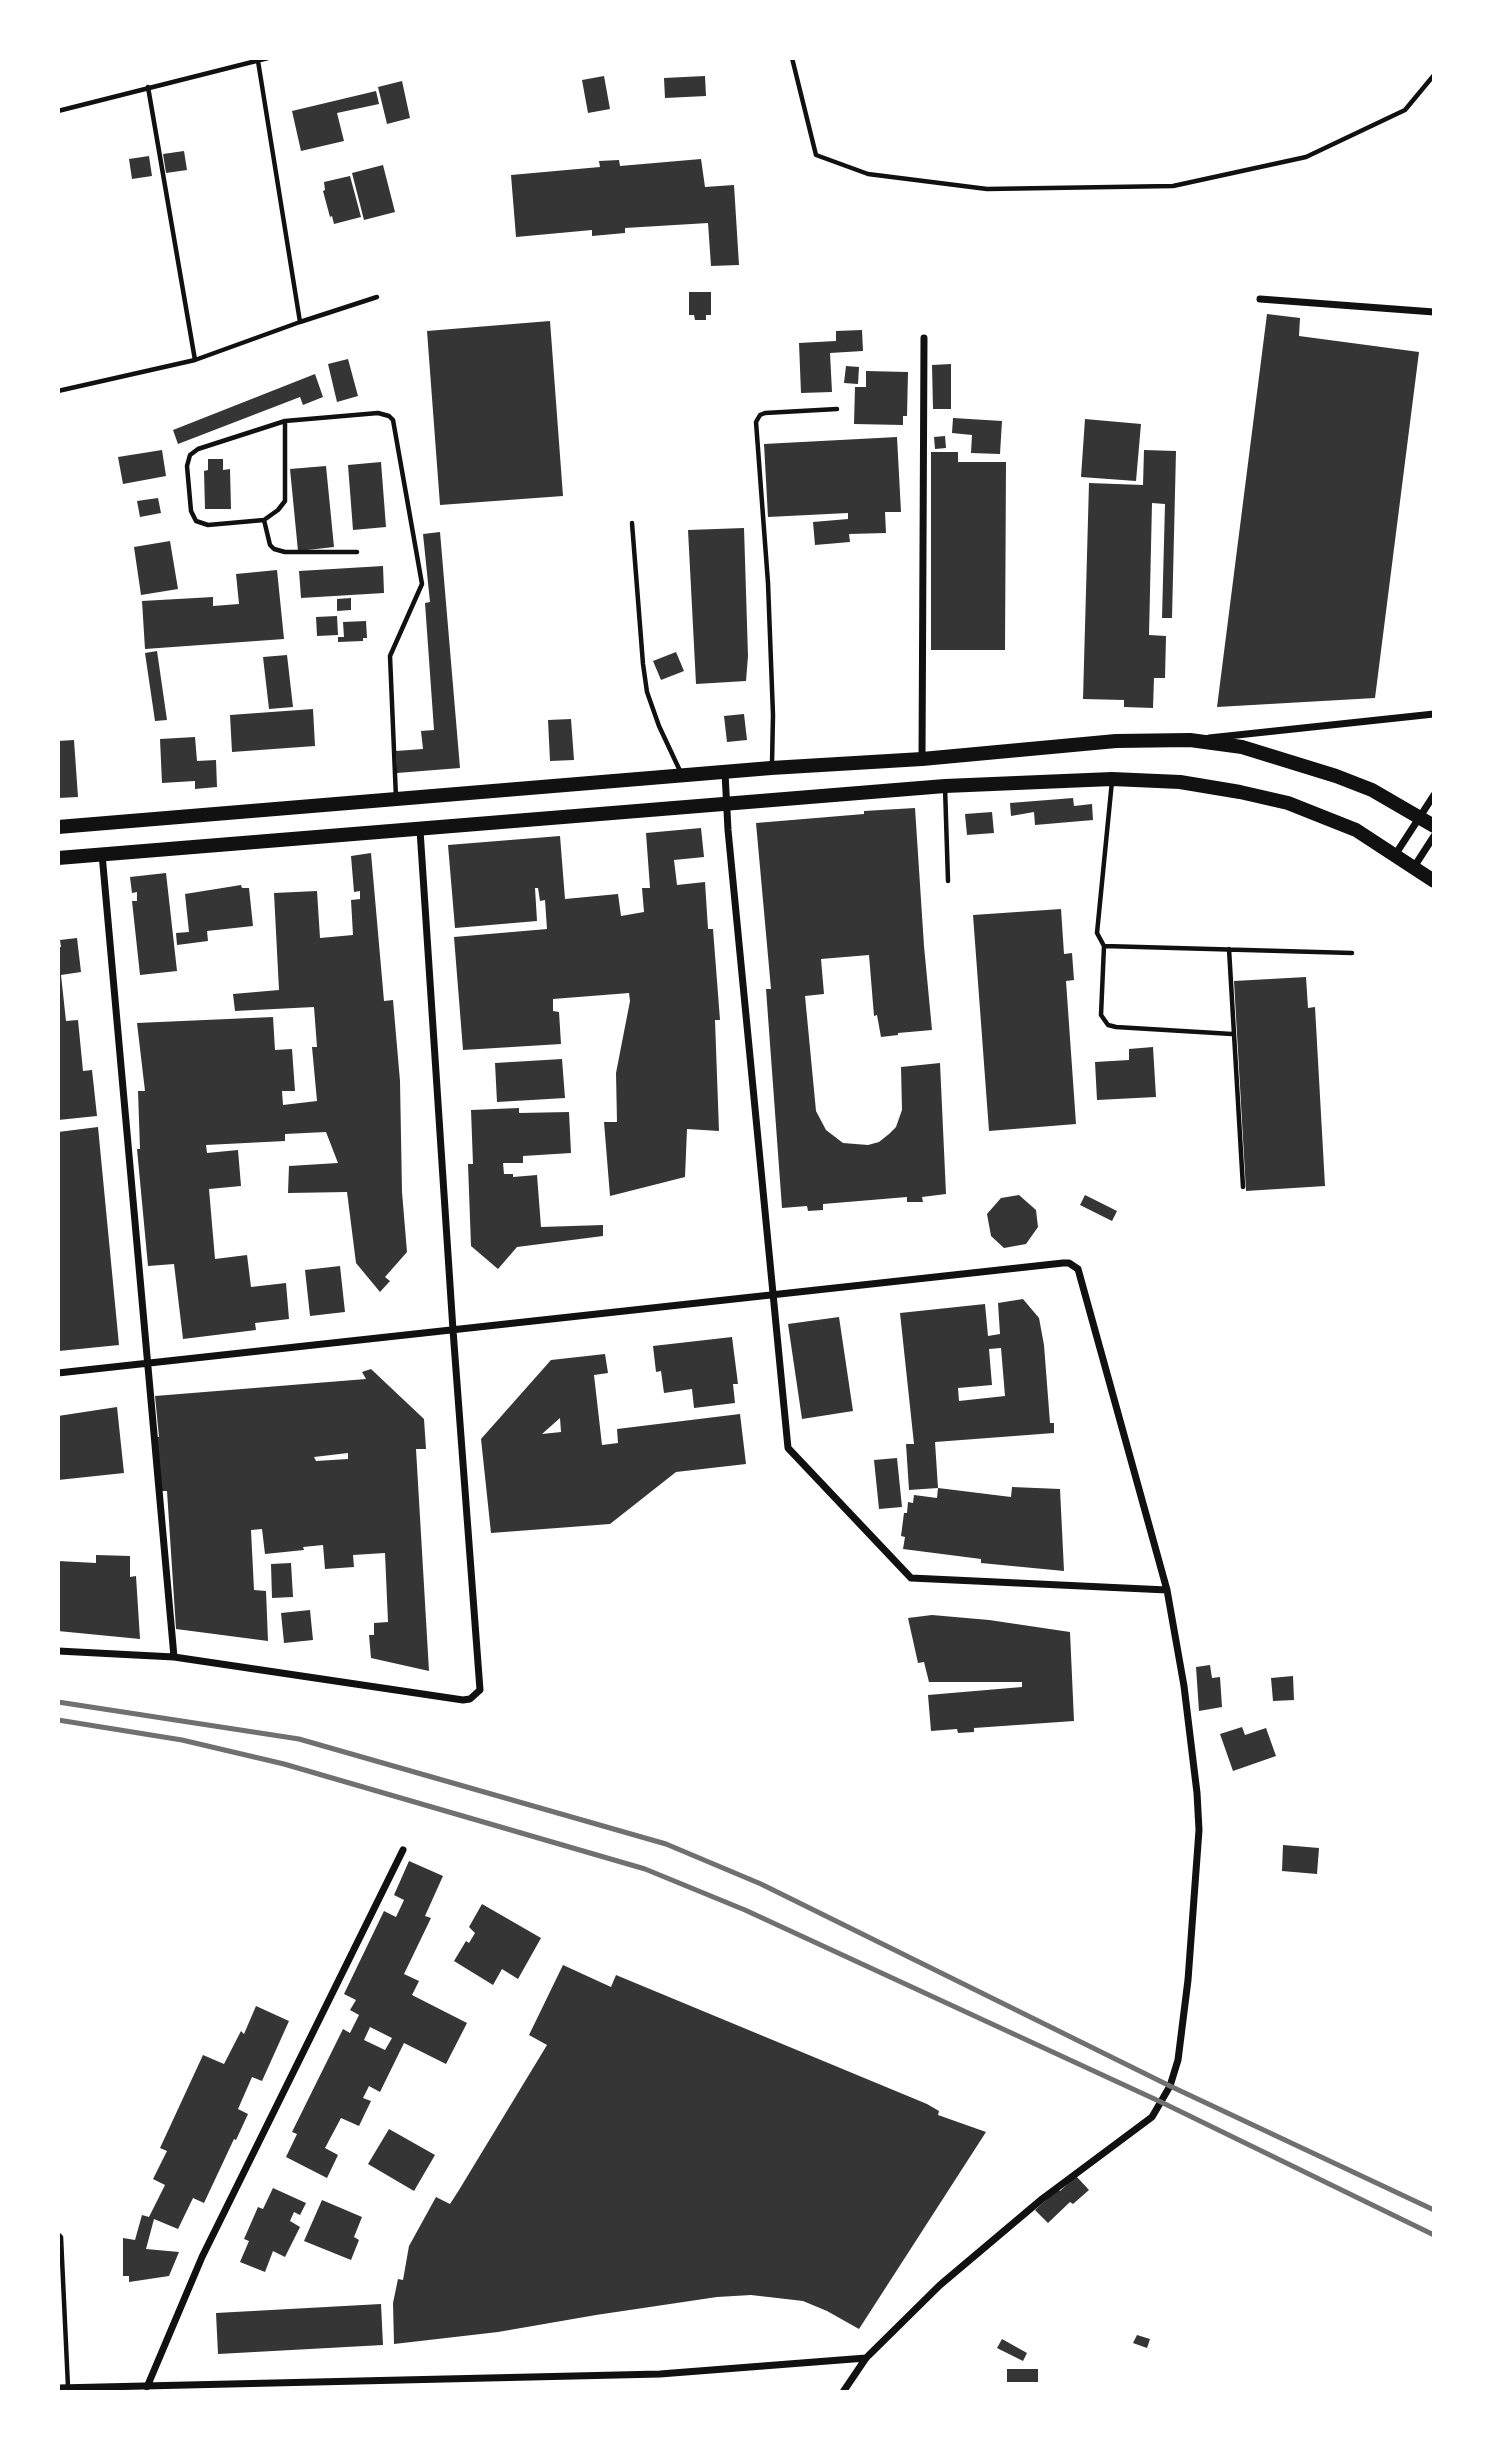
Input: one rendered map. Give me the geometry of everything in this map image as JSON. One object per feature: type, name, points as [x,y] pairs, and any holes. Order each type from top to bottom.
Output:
[{"type":"main road","points":[[58,827],[771,768],[922,759],[1116,741],[1190,740],[1242,747],[1336,776],[1372,790],[1434,826]]},
{"type":"main road","points":[[58,858],[946,786],[1112,779],[1180,782],[1288,803],[1356,830],[1434,881]]},
{"type":"street","points":[[1260,299],[1434,312]]},
{"type":"street","points":[[922,759],[923,338]]},
{"type":"street","points":[[1190,740],[1434,714]]},
{"type":"street","points":[[725,773],[788,1448],[911,1578],[1167,1590]]},
{"type":"street","points":[[1395,855],[1434,795]]},
{"type":"street","points":[[58,1651],[174,1657],[462,1700],[476,1695],[481,1683],[453,1330],[420,830]]},
{"type":"street","points":[[1414,867],[1434,836]]},
{"type":"street","points":[[102,854],[174,1657]]},
{"type":"street","points":[[58,1373],[1058,1264],[1074,1266],[1080,1275],[1167,1590],[1184,1686],[1199,1830],[1188,1980],[1178,2060],[1170,2086],[1152,2117],[1042,2199],[940,2285],[866,2358],[843,2392]]},
{"type":"street","points":[[147,2387],[202,2257],[402,1850]]},
{"type":"street","points":[[58,2388],[660,2374],[866,2358]]},
{"type":"lane","points":[[58,111],[268,58]]},
{"type":"lane","points":[[792,58],[816,155],[868,174],[987,189],[1173,186],[1306,157],[1405,110],[1434,75]]},
{"type":"lane","points":[[258,61],[300,322]]},
{"type":"lane","points":[[148,88],[195,360]]},
{"type":"lane","points":[[58,391],[195,360],[300,322],[377,298]]},
{"type":"lane","points":[[771,768],[773,715],[768,583],[756,422],[760,415],[765,413],[837,409]]},
{"type":"lane","points":[[285,421],[285,501],[278,510],[264,520],[208,525],[196,521],[191,511],[187,460],[198,449],[285,421],[378,413],[389,416],[395,426],[422,584],[390,656],[396,799]]},
{"type":"lane","points":[[264,520],[270,545],[279,551],[357,552]]},
{"type":"lane","points":[[632,523],[647,692],[659,726],[683,777]]},
{"type":"lane","points":[[1112,779],[1097,933],[1104,946],[1101,1015],[1108,1025],[1116,1027],[1232,1034]]},
{"type":"lane","points":[[946,786],[948,881]]},
{"type":"lane","points":[[1104,946],[1352,953]]},
{"type":"lane","points":[[1228,949],[1242,1187]]},
{"type":"lane","points":[[58,2234],[61,2237],[68,2388]]},
{"type":"building","points":[[604,76],[610,109],[588,113],[582,80]]},
{"type":"building","points":[[705,76],[706,96],[665,98],[664,78]]},
{"type":"building","points":[[402,81],[410,118],[387,124],[378,87]]},
{"type":"building","points":[[376,91],[379,104],[337,113],[344,141],[301,151],[292,111]]},
{"type":"building","points":[[184,151],[187,170],[166,173],[163,154]]},
{"type":"building","points":[[149,156],[152,176],[132,179],[129,159]]},
{"type":"building","points":[[701,159],[705,187],[734,185],[739,265],[711,266],[708,223],[625,228],[625,233],[592,236],[592,230],[516,237],[511,175],[600,167],[599,161],[619,160],[620,166]]},
{"type":"building","points":[[383,165],[395,212],[364,220],[352,173]]},
{"type":"building","points":[[350,176],[361,217],[334,224],[323,191],[324,182]]},
{"type":"building","points":[[689,292],[711,292],[711,315],[706,315],[706,320],[695,320],[694,315],[689,315]]},
{"type":"building","points":[[1267,314],[1300,318],[1299,336],[1419,352],[1375,698],[1217,707]]},
{"type":"building","points":[[550,321],[563,496],[440,505],[427,331]]},
{"type":"building","points":[[862,330],[863,351],[830,353],[832,392],[801,393],[799,343],[836,341],[836,331]]},
{"type":"building","points":[[348,359],[358,396],[337,402],[328,364]]},
{"type":"building","points":[[951,364],[951,409],[933,409],[932,365]]},
{"type":"building","points":[[846,366],[859,367],[858,384],[844,383]]},
{"type":"building","points":[[866,371],[908,372],[907,416],[903,416],[903,425],[854,424],[855,387],[866,387]]},
{"type":"building","points":[[315,374],[323,397],[303,405],[300,397],[178,444],[173,430]]},
{"type":"building","points":[[953,418],[1002,421],[1000,454],[971,453],[972,435],[952,433]]},
{"type":"building","points":[[1085,419],[1141,424],[1136,481],[1081,477]]},
{"type":"building","points":[[945,436],[946,448],[935,449],[934,437]]},
{"type":"building","points":[[897,437],[901,512],[885,512],[886,533],[849,534],[850,542],[815,545],[813,522],[848,519],[848,513],[768,517],[764,444]]},
{"type":"building","points":[[162,450],[166,476],[123,484],[118,457]]},
{"type":"building","points":[[1144,450],[1176,451],[1172,618],[1162,618],[1165,504],[1152,503],[1149,635],[1166,636],[1165,678],[1154,678],[1153,708],[1124,707],[1124,700],[1083,699],[1089,483],[1143,485]]},
{"type":"building","points":[[931,452],[958,452],[958,462],[1006,462],[1005,650],[931,650]]},
{"type":"building","points":[[208,459],[223,459],[223,470],[230,469],[231,509],[205,509],[204,471],[208,470]]},
{"type":"building","points":[[381,462],[386,527],[353,530],[348,465]]},
{"type":"building","points":[[326,466],[334,547],[298,551],[290,469]]},
{"type":"building","points":[[158,498],[161,513],[140,517],[137,501]]},
{"type":"building","points":[[744,528],[748,656],[746,681],[696,684],[688,530]]},
{"type":"building","points":[[440,532],[460,768],[397,773],[396,751],[423,749],[421,731],[434,730],[425,603],[430,602],[423,534]]},
{"type":"building","points":[[170,541],[178,589],[141,595],[134,547]]},
{"type":"building","points":[[383,566],[384,593],[301,598],[299,571]]},
{"type":"building","points":[[277,570],[284,639],[145,649],[142,601],[213,597],[213,606],[239,604],[236,574]]},
{"type":"building","points":[[351,598],[351,610],[337,611],[337,599]]},
{"type":"building","points":[[337,616],[338,635],[317,636],[316,617]]},
{"type":"building","points":[[366,621],[367,638],[363,638],[363,641],[338,642],[338,637],[344,637],[343,622]]},
{"type":"building","points":[[157,651],[167,720],[155,721],[145,653]]},
{"type":"building","points":[[676,652],[684,671],[661,680],[653,661]]},
{"type":"building","points":[[287,655],[293,707],[269,709],[263,657]]},
{"type":"building","points":[[313,709],[315,746],[232,752],[230,715]]},
{"type":"building","points":[[744,714],[747,740],[727,742],[724,716]]},
{"type":"building","points":[[571,719],[574,760],[550,761],[548,720]]},
{"type":"building","points":[[195,737],[197,761],[216,760],[217,787],[195,789],[195,781],[162,783],[160,739]]},
{"type":"building","points":[[74,740],[78,797],[58,798],[58,741]]},
{"type":"building","points":[[1073,798],[1074,806],[1092,804],[1093,820],[1035,825],[1034,812],[1011,816],[1010,803]]},
{"type":"building","points":[[915,808],[932,1030],[881,1037],[877,1015],[874,1016],[869,955],[821,959],[824,994],[805,996],[816,1111],[826,1130],[843,1143],[868,1145],[879,1142],[889,1134],[896,1127],[902,1110],[901,1067],[940,1063],[946,1194],[922,1197],[923,1202],[907,1202],[907,1197],[823,1204],[823,1210],[808,1211],[807,1206],[782,1208],[766,989],[771,989],[756,823]]},
{"type":"building","points":[[992,812],[994,833],[967,835],[965,814]]},
{"type":"building","points":[[701,828],[704,857],[674,860],[677,885],[705,882],[708,929],[713,929],[720,1020],[715,1020],[719,1131],[687,1129],[685,1177],[610,1196],[604,1122],[617,1122],[616,1073],[630,1001],[629,993],[553,999],[553,1011],[559,1012],[561,1044],[463,1050],[454,937],[547,929],[545,900],[540,901],[538,888],[535,888],[537,921],[455,928],[448,845],[560,836],[565,899],[618,894],[621,916],[644,912],[642,888],[650,888],[646,833]]},
{"type":"building","points":[[371,853],[384,1001],[393,1000],[400,1081],[402,1192],[407,1252],[385,1277],[390,1281],[380,1292],[356,1263],[347,1192],[288,1193],[289,1166],[338,1163],[326,1132],[285,1134],[285,1141],[206,1145],[207,1153],[238,1150],[241,1186],[209,1189],[215,1259],[247,1255],[251,1287],[286,1283],[289,1319],[255,1323],[256,1330],[183,1339],[174,1264],[148,1266],[137,1149],[140,1149],[138,1091],[145,1091],[137,1023],[273,1017],[275,1050],[292,1049],[295,1091],[282,1091],[283,1105],[317,1101],[312,1047],[317,1047],[314,1007],[235,1011],[233,994],[279,990],[274,893],[317,891],[320,938],[353,935],[351,900],[360,899],[360,891],[354,892],[351,856]]},
{"type":"building","points":[[166,873],[177,971],[140,975],[132,901],[137,901],[137,892],[132,893],[130,877]]},
{"type":"building","points":[[241,885],[242,888],[249,888],[253,926],[207,931],[208,941],[177,945],[176,933],[189,932],[185,894]]},
{"type":"building","points":[[1061,909],[1064,954],[1072,953],[1074,980],[1066,981],[1076,1124],[989,1131],[973,915]]},
{"type":"building","points":[[77,938],[81,972],[61,975],[66,1021],[78,1020],[83,1071],[92,1070],[97,1116],[58,1120],[58,947],[61,947],[60,940]]},
{"type":"building","points":[[1306,977],[1308,1008],[1315,1007],[1325,1186],[1246,1191],[1234,981]]},
{"type":"building","points":[[1153,1047],[1156,1097],[1097,1100],[1095,1062],[1129,1060],[1129,1049]]},
{"type":"building","points":[[562,1059],[565,1098],[497,1102],[495,1063]]},
{"type":"building","points":[[519,1108],[519,1113],[569,1112],[571,1153],[523,1156],[523,1163],[503,1163],[504,1174],[513,1174],[513,1177],[537,1175],[541,1227],[603,1225],[603,1236],[517,1247],[498,1269],[471,1246],[468,1164],[473,1164],[471,1110]]},
{"type":"building","points":[[98,1127],[119,1345],[59,1351],[58,1132]]},
{"type":"building","points":[[1019,1195],[1036,1210],[1038,1227],[1026,1244],[1004,1248],[991,1236],[987,1214],[1001,1198]]},
{"type":"building","points":[[1085,1195],[1117,1211],[1112,1221],[1080,1205]]},
{"type":"building","points":[[340,1266],[345,1312],[310,1316],[305,1270]]},
{"type":"building","points":[[1023,1299],[1039,1318],[1044,1345],[1050,1423],[1054,1423],[1054,1433],[935,1442],[938,1488],[909,1490],[906,1444],[914,1444],[900,1313],[985,1304],[988,1336],[1000,1334],[998,1303]],"holes":[[[1001,1348],[1005,1396],[959,1401],[958,1388],[992,1385],[989,1349]]]},
{"type":"building","points":[[839,1317],[853,1411],[802,1419],[788,1324]]},
{"type":"building","points":[[732,1337],[738,1384],[733,1384],[735,1403],[694,1408],[692,1389],[664,1393],[661,1371],[656,1372],[653,1346]]},
{"type":"building","points":[[605,1354],[608,1373],[594,1375],[602,1445],[618,1443],[617,1429],[740,1414],[746,1464],[676,1472],[610,1524],[491,1533],[481,1439],[551,1360]],"holes":[[[560,1418],[561,1432],[542,1434]]]},
{"type":"building","points":[[371,1369],[424,1419],[426,1449],[416,1449],[429,1671],[371,1658],[369,1635],[374,1635],[374,1623],[388,1622],[385,1553],[353,1555],[354,1567],[325,1569],[323,1545],[265,1554],[262,1529],[251,1530],[254,1590],[266,1591],[268,1641],[176,1629],[167,1491],[160,1491],[155,1437],[159,1437],[155,1396],[366,1379],[362,1372]],"holes":[[[348,1453],[348,1459],[316,1461],[314,1457]]]},
{"type":"building","points":[[117,1407],[124,1473],[58,1480],[58,1416]]},
{"type":"building","points":[[897,1458],[902,1507],[879,1509],[874,1460]]},
{"type":"building","points":[[1012,1487],[1060,1489],[1064,1571],[981,1563],[981,1559],[903,1549],[905,1537],[901,1536],[904,1513],[907,1513],[908,1502],[913,1503],[914,1495],[937,1498],[938,1488],[1011,1497]]},
{"type":"building","points":[[96,1555],[130,1556],[130,1577],[136,1576],[140,1639],[58,1631],[58,1561],[96,1563]]},
{"type":"building","points":[[291,1563],[293,1597],[272,1598],[271,1564]]},
{"type":"building","points":[[310,1610],[313,1640],[284,1643],[281,1613]]},
{"type":"building","points":[[932,1615],[1070,1632],[1074,1721],[974,1728],[974,1732],[958,1733],[957,1729],[931,1731],[928,1695],[1022,1687],[1022,1682],[929,1682],[924,1662],[918,1663],[908,1618]]},
{"type":"building","points":[[1210,1665],[1212,1678],[1220,1677],[1222,1707],[1199,1711],[1196,1667]]},
{"type":"building","points":[[1293,1676],[1294,1700],[1273,1701],[1271,1678]]},
{"type":"building","points":[[1242,1727],[1245,1735],[1266,1728],[1276,1756],[1233,1771],[1220,1734]]},
{"type":"building","points":[[1283,1845],[1319,1848],[1317,1874],[1282,1871]]},
{"type":"building","points":[[409,1861],[443,1876],[425,1916],[431,1918],[404,1974],[419,1981],[412,1995],[467,2023],[446,2064],[404,2043],[380,2092],[369,2086],[363,2098],[371,2101],[359,2126],[341,2118],[325,2148],[338,2155],[327,2178],[286,2157],[297,2134],[292,2132],[343,2029],[350,2033],[359,2015],[350,2010],[356,2000],[344,1994],[384,1911],[396,1917],[404,1900],[394,1895]],"holes":[[[370,2027],[392,2038],[385,2050],[364,2040]]]},
{"type":"building","points":[[482,1904],[541,1938],[518,1979],[502,1969],[493,1985],[454,1961],[466,1941],[469,1943],[475,1933],[469,1927]]},
{"type":"building","points":[[563,1965],[611,1987],[616,1975],[927,2104],[939,2111],[938,2115],[986,2132],[859,2329],[803,2301],[751,2295],[717,2297],[498,2332],[394,2344],[393,2303],[398,2279],[403,2280],[409,2246],[436,2197],[450,2204],[547,2045],[529,2035]]},
{"type":"building","points":[[256,2006],[289,2021],[262,2081],[252,2077],[238,2109],[248,2114],[204,2203],[193,2198],[178,2229],[154,2219],[146,2249],[179,2252],[169,2276],[129,2282],[129,2276],[123,2276],[123,2238],[135,2240],[142,2215],[149,2217],[165,2185],[153,2179],[167,2151],[160,2148],[203,2055],[224,2064],[241,2031],[244,2034]]},
{"type":"building","points":[[389,2129],[435,2155],[414,2191],[368,2164]]},
{"type":"building","points":[[1076,2176],[1089,2190],[1073,2204],[1070,2202],[1048,2223],[1035,2210]]},
{"type":"building","points":[[273,2188],[306,2203],[300,2215],[294,2212],[290,2221],[300,2227],[285,2257],[273,2251],[265,2272],[240,2262],[249,2241],[244,2239],[258,2207],[263,2209]]},
{"type":"building","points":[[322,2200],[362,2217],[354,2237],[359,2240],[351,2260],[304,2241]]},
{"type":"building","points":[[381,2304],[383,2345],[218,2354],[216,2313]]},
{"type":"building","points":[[1137,2335],[1150,2339],[1147,2348],[1133,2343]]},
{"type":"building","points":[[1002,2339],[1027,2353],[1023,2361],[997,2348]]},
{"type":"building","points":[[1007,2369],[1038,2369],[1038,2382],[1007,2382]]},
{"type":"railway","points":[[58,1702],[299,1739],[666,1844],[761,1884],[1170,2086],[1434,2210]]},
{"type":"railway","points":[[58,1720],[182,1740],[284,1764],[645,1869],[745,1910],[1161,2102],[1434,2235]]}]
